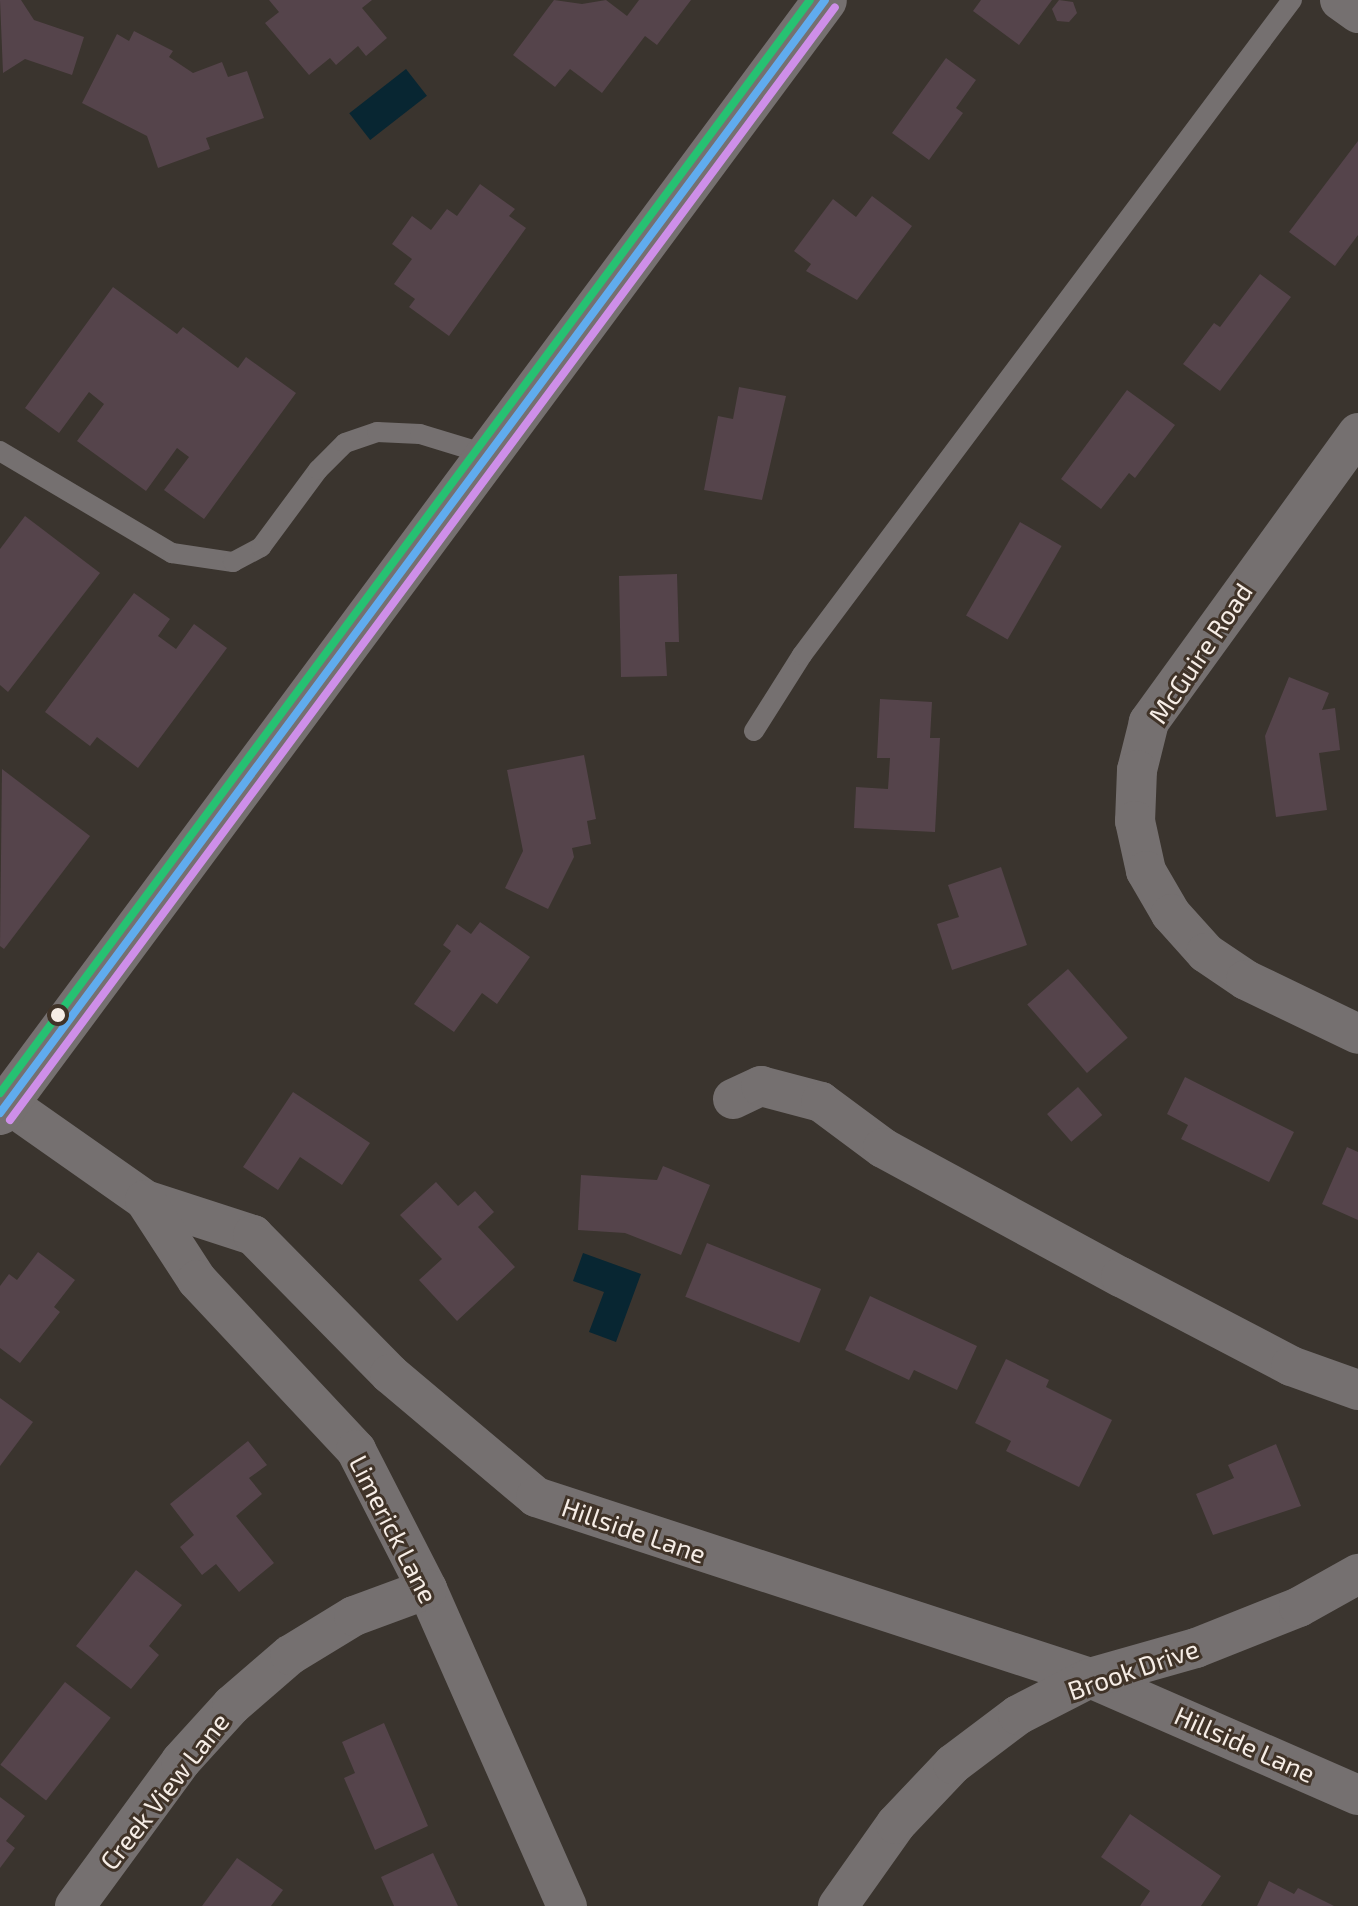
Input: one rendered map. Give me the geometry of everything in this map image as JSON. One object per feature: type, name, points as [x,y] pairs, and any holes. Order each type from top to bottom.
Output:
[{"type":"street","points":[[2,1104],[825,0]]},
{"type":"street","points":[[1340,0],[1358,13]]},
{"type":"street","name":"McGuire Road","points":[[1358,433],[1149,722],[1137,770],[1135,821],[1146,871],[1171,914],[1206,953],[1246,980],[1358,1034]]},
{"type":"street","points":[[733,1099],[761,1086],[821,1102],[883,1148],[1107,1270],[1291,1366],[1358,1390]]},
{"type":"street","name":"Hillside Lane","points":[[2,1104],[145,1200],[253,1235],[390,1374],[536,1497],[1090,1678],[1358,1795]]},
{"type":"street","name":"Limerick Lane","points":[[145,1200],[197,1280],[356,1450],[427,1589],[567,1906]]},
{"type":"street","name":"Brook Drive","points":[[838,1906],[896,1824],[953,1764],[1018,1715],[1090,1678],[1196,1648],[1299,1607],[1358,1574]]},
{"type":"street","name":"Creek View Lane","points":[[75,1906],[181,1761],[232,1705],[290,1655],[341,1624],[427,1589]]},
{"type":"lane","points":[[754,731],[802,655],[1292,0]]},
{"type":"lane","points":[[0,451],[172,553],[233,562],[261,547],[318,470],[345,443],[377,432],[420,434],[486,454]]},
{"type":"water","points":[[406,69],[427,96],[370,140],[349,113]]},
{"type":"water","points":[[583,1253],[641,1274],[616,1342],[589,1332],[604,1292],[573,1281]]},
{"type":"building","points":[[0,0],[21,0],[34,20],[84,37],[72,75],[25,59],[3,73]]},
{"type":"building","points":[[269,0],[372,0],[362,8],[387,38],[366,56],[358,46],[336,65],[330,58],[309,75],[265,23],[279,12]]},
{"type":"building","points":[[554,0],[582,4],[606,0],[627,16],[639,0],[691,0],[657,45],[645,36],[602,93],[570,69],[555,87],[513,55]]},
{"type":"building","points":[[981,0],[1052,0],[1019,45],[973,11]]},
{"type":"building","points":[[1059,0],[1073,2],[1077,13],[1069,22],[1057,21],[1052,9]]},
{"type":"building","points":[[134,31],[173,51],[169,57],[193,73],[222,62],[228,77],[247,71],[264,118],[206,138],[210,149],[158,168],[147,136],[82,103],[117,34],[129,41]]},
{"type":"building","points":[[946,58],[976,80],[956,108],[963,113],[929,160],[892,133]]},
{"type":"building","points":[[1358,141],[1358,235],[1335,266],[1289,232]]},
{"type":"building","points":[[480,184],[515,209],[509,216],[526,228],[449,336],[409,307],[415,299],[394,284],[412,259],[392,244],[412,216],[431,230],[447,209],[457,216]]},
{"type":"building","points":[[872,196],[912,226],[857,300],[806,271],[811,264],[794,251],[833,199],[856,217]]},
{"type":"building","points":[[1260,274],[1291,297],[1220,391],[1183,364],[1214,323],[1220,327]]},
{"type":"building","points":[[113,287],[177,334],[183,327],[238,368],[246,357],[296,393],[204,519],[164,490],[189,457],[177,448],[146,491],[77,441],[104,404],[89,392],[59,433],[25,408]]},
{"type":"building","points":[[739,387],[786,396],[762,500],[704,490],[718,416],[733,419]]},
{"type":"building","points":[[1127,390],[1175,425],[1135,478],[1129,473],[1101,509],[1061,479]]},
{"type":"building","points":[[25,516],[100,573],[8,692],[0,685],[0,549]]},
{"type":"building","points":[[1020,522],[1062,546],[1008,640],[966,616]]},
{"type":"building","points":[[677,574],[679,642],[665,642],[667,676],[621,677],[619,576]]},
{"type":"building","points":[[134,593],[170,619],[158,636],[176,649],[194,624],[227,648],[138,768],[97,737],[90,746],[45,712]]},
{"type":"building","points":[[1289,677],[1329,693],[1322,710],[1335,708],[1340,750],[1319,753],[1327,810],[1276,817],[1265,736]]},
{"type":"building","points":[[880,699],[932,702],[930,738],[940,738],[935,832],[854,828],[856,787],[888,789],[890,758],[877,758]]},
{"type":"building","points":[[584,755],[596,819],[587,821],[591,844],[572,848],[574,857],[548,909],[505,888],[523,851],[507,770]]},
{"type":"building","points":[[2,769],[90,836],[4,949],[0,946]]},
{"type":"building","points":[[1001,867],[1027,945],[952,970],[937,924],[959,917],[948,885]]},
{"type":"building","points":[[480,922],[530,957],[497,1004],[482,993],[454,1032],[414,1004],[451,951],[443,945],[457,924],[471,934]]},
{"type":"building","points":[[1068,969],[1128,1038],[1087,1073],[1027,1004]]},
{"type":"building","points":[[1185,1077],[1294,1132],[1269,1182],[1181,1139],[1188,1125],[1167,1114]]},
{"type":"building","points":[[1078,1087],[1102,1115],[1071,1142],[1047,1114]]},
{"type":"building","points":[[293,1092],[370,1143],[342,1185],[300,1157],[278,1190],[243,1167]]},
{"type":"building","points":[[1347,1147],[1358,1152],[1358,1220],[1322,1204]]},
{"type":"building","points":[[663,1166],[710,1185],[681,1255],[625,1233],[578,1230],[581,1175],[657,1180]]},
{"type":"building","points":[[436,1182],[458,1206],[475,1191],[494,1212],[478,1227],[515,1267],[457,1321],[419,1280],[442,1259],[400,1215]]},
{"type":"building","points":[[707,1243],[821,1289],[799,1343],[685,1297]]},
{"type":"building","points":[[38,1252],[75,1280],[54,1307],[60,1312],[20,1363],[0,1348],[0,1286],[9,1274],[17,1280]]},
{"type":"building","points":[[870,1296],[977,1346],[957,1390],[914,1370],[909,1380],[845,1350]]},
{"type":"building","points":[[1006,1359],[1049,1380],[1046,1387],[1112,1420],[1079,1487],[1006,1451],[1011,1441],[975,1423]]},
{"type":"building","points":[[0,1398],[33,1422],[0,1466]]},
{"type":"building","points":[[248,1441],[267,1465],[249,1478],[262,1494],[236,1516],[274,1563],[239,1592],[216,1564],[202,1575],[180,1547],[194,1535],[170,1504]]},
{"type":"building","points":[[1276,1444],[1301,1506],[1213,1535],[1196,1494],[1234,1478],[1228,1465]]},
{"type":"building","points":[[136,1570],[182,1605],[149,1646],[159,1655],[131,1689],[76,1646]]},
{"type":"building","points":[[65,1682],[111,1718],[46,1800],[0,1765]]},
{"type":"building","points":[[384,1723],[428,1826],[375,1850],[344,1778],[355,1773],[342,1742]]},
{"type":"building","points":[[0,1797],[25,1816],[6,1841],[15,1848],[0,1868]]},
{"type":"building","points":[[1130,1814],[1221,1876],[1201,1906],[1140,1906],[1150,1891],[1101,1857]]},
{"type":"building","points":[[433,1853],[458,1906],[394,1906],[381,1877]]},
{"type":"building","points":[[237,1858],[283,1890],[271,1906],[202,1906]]},
{"type":"building","points":[[1269,1881],[1294,1894],[1298,1888],[1334,1906],[1257,1906]]},
{"type":"transit line","points":[[0,1093],[810,0]]},
{"type":"transit line","points":[[0,1113],[825,0]]},
{"type":"transit line","points":[[10,1120],[835,7]]}]
